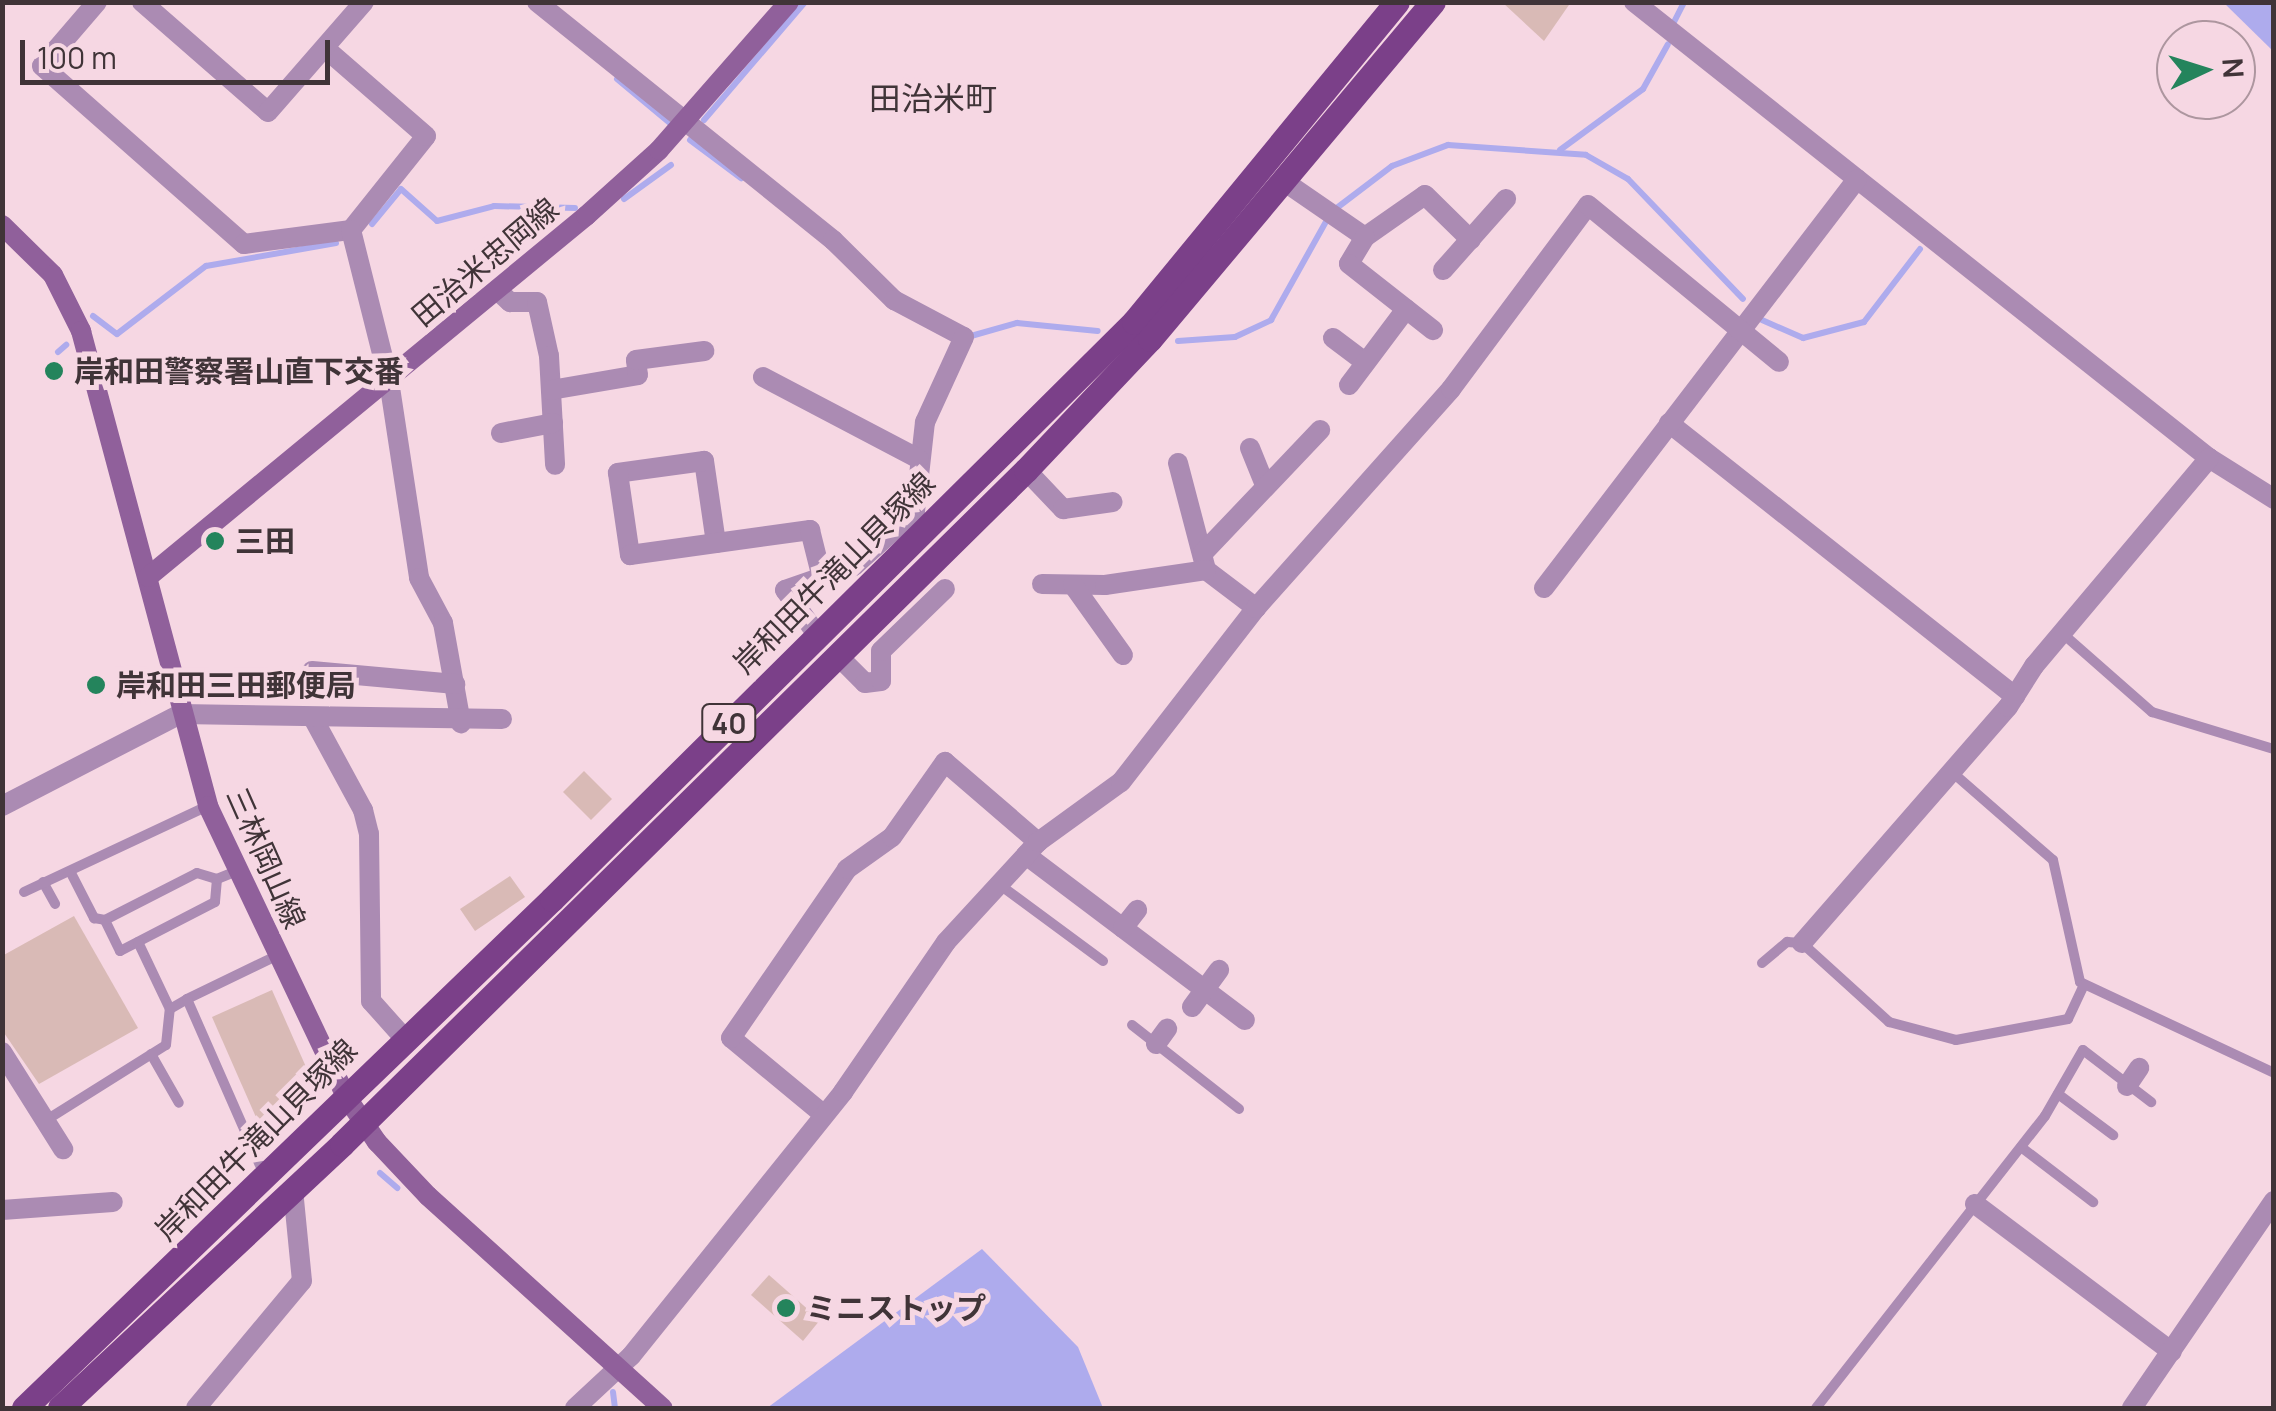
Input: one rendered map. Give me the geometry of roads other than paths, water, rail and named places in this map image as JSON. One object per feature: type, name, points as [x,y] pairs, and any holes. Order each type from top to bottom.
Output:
[{"type":"main road","name":"田治米忠岡線","points":[[148,577],[498,290],[683,125],[789,2]]},
{"type":"main road","name":"岸和田牛滝山貝塚線","points":[[24,1408],[266,1178],[1134,322],[1397,2]]},
{"type":"main road","name":"岸和田牛滝山貝塚線","points":[[60,1408],[362,1123],[1026,470],[1285,182],[1433,2]]},
{"type":"main road","name":"三林岡山線","points":[[2,225],[53,274],[81,331],[225,876],[276,956],[345,1096],[362,1123],[428,1196],[663,1408]]},
{"type":"street","points":[[97,2],[42,66],[244,244],[351,230],[426,136],[326,48]]},
{"type":"street","points":[[142,2],[268,112],[364,2]]},
{"type":"street","points":[[537,2],[683,125],[833,240],[894,300],[964,337],[925,422],[915,511],[854,566],[785,590],[818,636]]},
{"type":"street","points":[[1634,2],[2209,458],[2274,499]]},
{"type":"street","points":[[1544,588],[1857,179]]},
{"type":"street","points":[[1285,182],[1365,237]]},
{"type":"street","points":[[1433,330],[1349,264],[1365,237],[1425,195],[1471,240]]},
{"type":"street","points":[[1443,270],[1506,199]]},
{"type":"street","points":[[575,1408],[616,1368],[823,1114],[946,942],[1032,848],[1121,782],[1256,608],[1451,389],[1588,205],[1779,362]]},
{"type":"street","points":[[351,230],[389,382],[419,578],[442,623],[461,724]]},
{"type":"street","points":[[498,290],[510,302],[538,302],[551,390],[555,465]]},
{"type":"street","points":[[1348,384],[1406,309]]},
{"type":"street","points":[[1333,338],[1366,362]]},
{"type":"street","points":[[551,390],[638,375],[636,360],[704,351]]},
{"type":"street","points":[[763,377],[919,459]]},
{"type":"street","points":[[1669,422],[2015,696]]},
{"type":"street","points":[[500,433],[553,423]]},
{"type":"street","points":[[1042,584],[1073,584],[1205,562],[1265,485],[1320,430]]},
{"type":"street","points":[[1250,448],[1265,485]]},
{"type":"street","points":[[1802,942],[1952,772],[2209,458]]},
{"type":"street","points":[[716,544],[704,462],[618,474],[630,555],[716,544],[810,530],[822,574]]},
{"type":"street","points":[[1178,463],[1205,562],[1256,608]]},
{"type":"street","points":[[1026,470],[1063,509],[1113,502]]},
{"type":"street","points":[[1073,584],[1123,655]]},
{"type":"street","points":[[838,656],[865,683],[881,680],[881,651],[945,589]]},
{"type":"street","points":[[312,671],[362,667],[455,684]]},
{"type":"street","points":[[2,806],[180,714],[461,724],[502,720]]},
{"type":"street","points":[[313,718],[369,834],[371,1001],[405,1039]]},
{"type":"street","points":[[823,1114],[731,1038],[847,869],[892,837],[945,762],[1032,848],[1123,928],[1244,1020]]},
{"type":"street","points":[[1123,928],[1137,910]]},
{"type":"street","points":[[1192,1007],[1219,970]]},
{"type":"street","points":[[4,1056],[48,1118],[63,1149]]},
{"type":"street","points":[[196,1408],[302,1281],[293,1190]]},
{"type":"street","points":[[2132,1408],[2274,1201]]},
{"type":"street","points":[[2,1210],[113,1202]]},
{"type":"street","points":[[1976,1204],[2172,1352]]},
{"type":"lane","points":[[2062,633],[2152,712],[2274,749]]},
{"type":"lane","points":[[1762,962],[1787,942],[1802,942],[1889,1022],[1956,1040],[2068,1019],[2084,984],[2053,860],[1952,772]]},
{"type":"lane","points":[[24,892],[208,806]]},
{"type":"lane","points":[[71,873],[94,918],[105,920],[197,873],[225,876],[216,902],[120,951],[105,920]]},
{"type":"lane","points":[[44,882],[54,904]]},
{"type":"lane","points":[[999,884],[1103,961]]},
{"type":"lane","points":[[48,1118],[166,1045],[170,1008],[138,942]]},
{"type":"lane","points":[[170,1008],[276,956]]},
{"type":"lane","points":[[2084,984],[2274,1073]]},
{"type":"lane","points":[[187,999],[266,1178]]},
{"type":"lane","points":[[1132,1025],[1161,1036],[1239,1110]]},
{"type":"lane","points":[[1816,1408],[2021,1147],[2058,1094],[2082,1050],[2133,1077],[2150,1102]]},
{"type":"lane","points":[[150,1054],[179,1103]]},
{"type":"lane","points":[[2058,1094],[2113,1135]]},
{"type":"lane","points":[[2021,1147],[2093,1202]]},
{"type":"waterway","points":[[704,120],[805,2]]},
{"type":"waterway","points":[[1674,22],[1684,2]]},
{"type":"waterway","points":[[1560,150],[1643,89],[1668,44]]},
{"type":"waterway","points":[[617,79],[670,123]]},
{"type":"waterway","points":[[690,140],[741,178]]},
{"type":"waterway","points":[[1338,207],[1392,166],[1448,145],[1586,155],[1628,179],[1743,299]]},
{"type":"waterway","points":[[624,199],[671,165]]},
{"type":"waterway","points":[[372,224],[401,189],[437,221],[494,206],[575,208]]},
{"type":"waterway","points":[[1178,341],[1235,337],[1271,320],[1327,220]]},
{"type":"waterway","points":[[93,316],[117,334],[206,266],[336,243]]},
{"type":"waterway","points":[[1762,320],[1803,338],[1864,322],[1920,249]]},
{"type":"waterway","points":[[971,336],[1017,323],[1098,331]]},
{"type":"waterway","points":[[58,352],[66,345]]},
{"type":"waterway","points":[[380,1173],[397,1188]]},
{"type":"waterway","points":[[613,1392],[615,1408]]},
{"type":"place","name":"岸和田警察署山直下交番","points":[[54,371]]},
{"type":"place","name":"三田","points":[[215,541]]},
{"type":"place","name":"岸和田三田郵便局","points":[[96,685]]},
{"type":"place","name":"ミニストップ","points":[[786,1308]]},
{"type":"district","name":"田治米町","points":[[933,98]]}]
